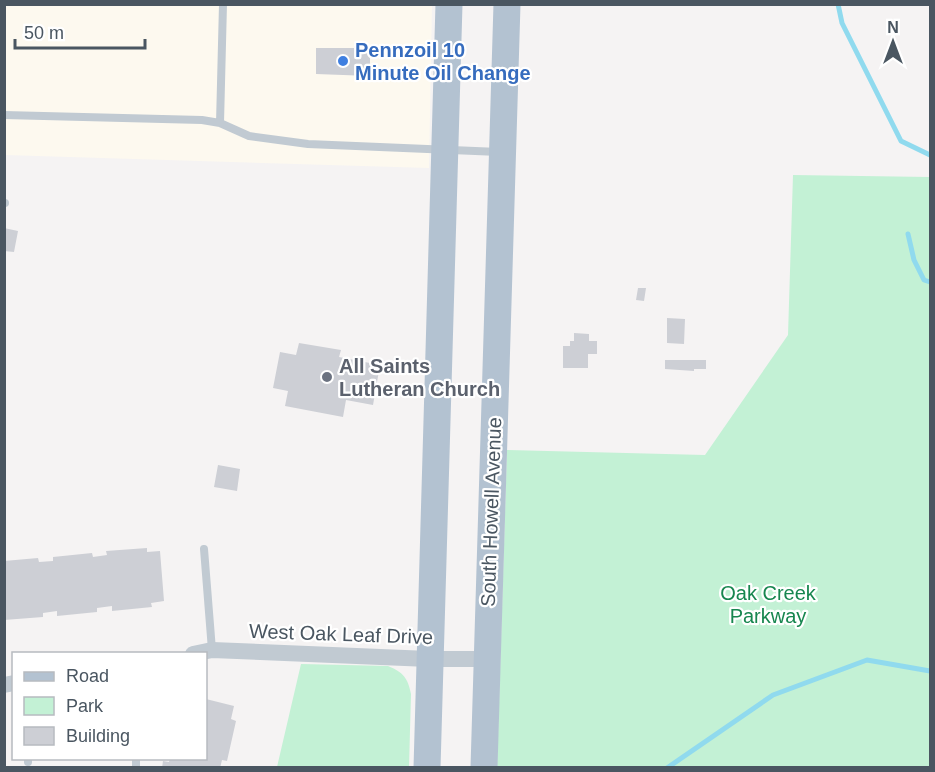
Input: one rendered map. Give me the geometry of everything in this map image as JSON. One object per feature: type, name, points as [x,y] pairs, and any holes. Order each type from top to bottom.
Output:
[{"type":"main road","points":[[427,768],[449,4]]},
{"type":"main road","name":"South Howell Avenue","points":[[484,768],[507,4]]},
{"type":"street","name":"West Oak Leaf Drive","points":[[203,652],[212,650],[429,659],[487,659]]},
{"type":"lane","points":[[220,123],[222,4]]},
{"type":"lane","points":[[4,115],[202,120],[220,123],[249,136],[308,144],[503,152]]},
{"type":"lane","points":[[204,549],[212,650]]},
{"type":"shaded area","points":[[5,5],[432,5],[429,168],[5,155]]},
{"type":"green space","name":"Oak Creek Parkway","points":[[793,175],[930,177],[930,767],[497,768],[507,450],[705,455],[788,335]]},
{"type":"green space","points":[[301,664],[388,666],[401,673],[411,694],[409,767],[277,767]]},
{"type":"building","name":"Pennzoil 10 Minute Oil Change","points":[[354,46],[370,46],[370,76],[316,74],[316,48],[354,48]]},
{"type":"building","points":[[4,228],[18,231],[14,252],[4,251]]},
{"type":"building","points":[[638,288],[646,288],[644,301],[636,300]]},
{"type":"building","points":[[667,318],[685,319],[684,344],[667,343]]},
{"type":"building","points":[[574,333],[589,334],[589,341],[597,341],[597,354],[588,354],[588,368],[563,368],[563,346],[570,346],[570,341],[574,341]]},
{"type":"building","name":"All Saints Lutheran Church","points":[[299,343],[341,350],[339,357],[380,365],[373,405],[346,400],[343,417],[285,406],[288,391],[273,388],[280,352],[296,355]]},
{"type":"building","points":[[665,360],[706,360],[706,369],[694,369],[694,371],[665,369]]},
{"type":"building","points":[[218,465],[240,469],[237,491],[214,487]]},
{"type":"building","points":[[147,548],[147,552],[160,551],[164,601],[151,603],[152,607],[112,611],[112,606],[97,608],[97,612],[57,616],[57,611],[43,613],[43,617],[4,620],[4,561],[38,558],[39,562],[53,561],[53,557],[92,553],[93,557],[107,555],[106,551]]},
{"type":"building","points":[[207,699],[234,706],[231,719],[236,721],[227,761],[222,760],[220,768],[162,768],[163,761],[169,762],[170,760],[207,760]]},
{"type":"waterway","points":[[838,4],[842,23],[901,141],[930,155]]},
{"type":"waterway","points":[[908,234],[914,260],[924,280],[930,282]]},
{"type":"waterway","points":[[667,768],[773,695],[867,660],[930,671]]},
{"type":"place","name":"Pennzoil 10 Minute Oil Change","points":[[343,61]]},
{"type":"place","name":"All Saints Lutheran Church","points":[[327,377]]}]
